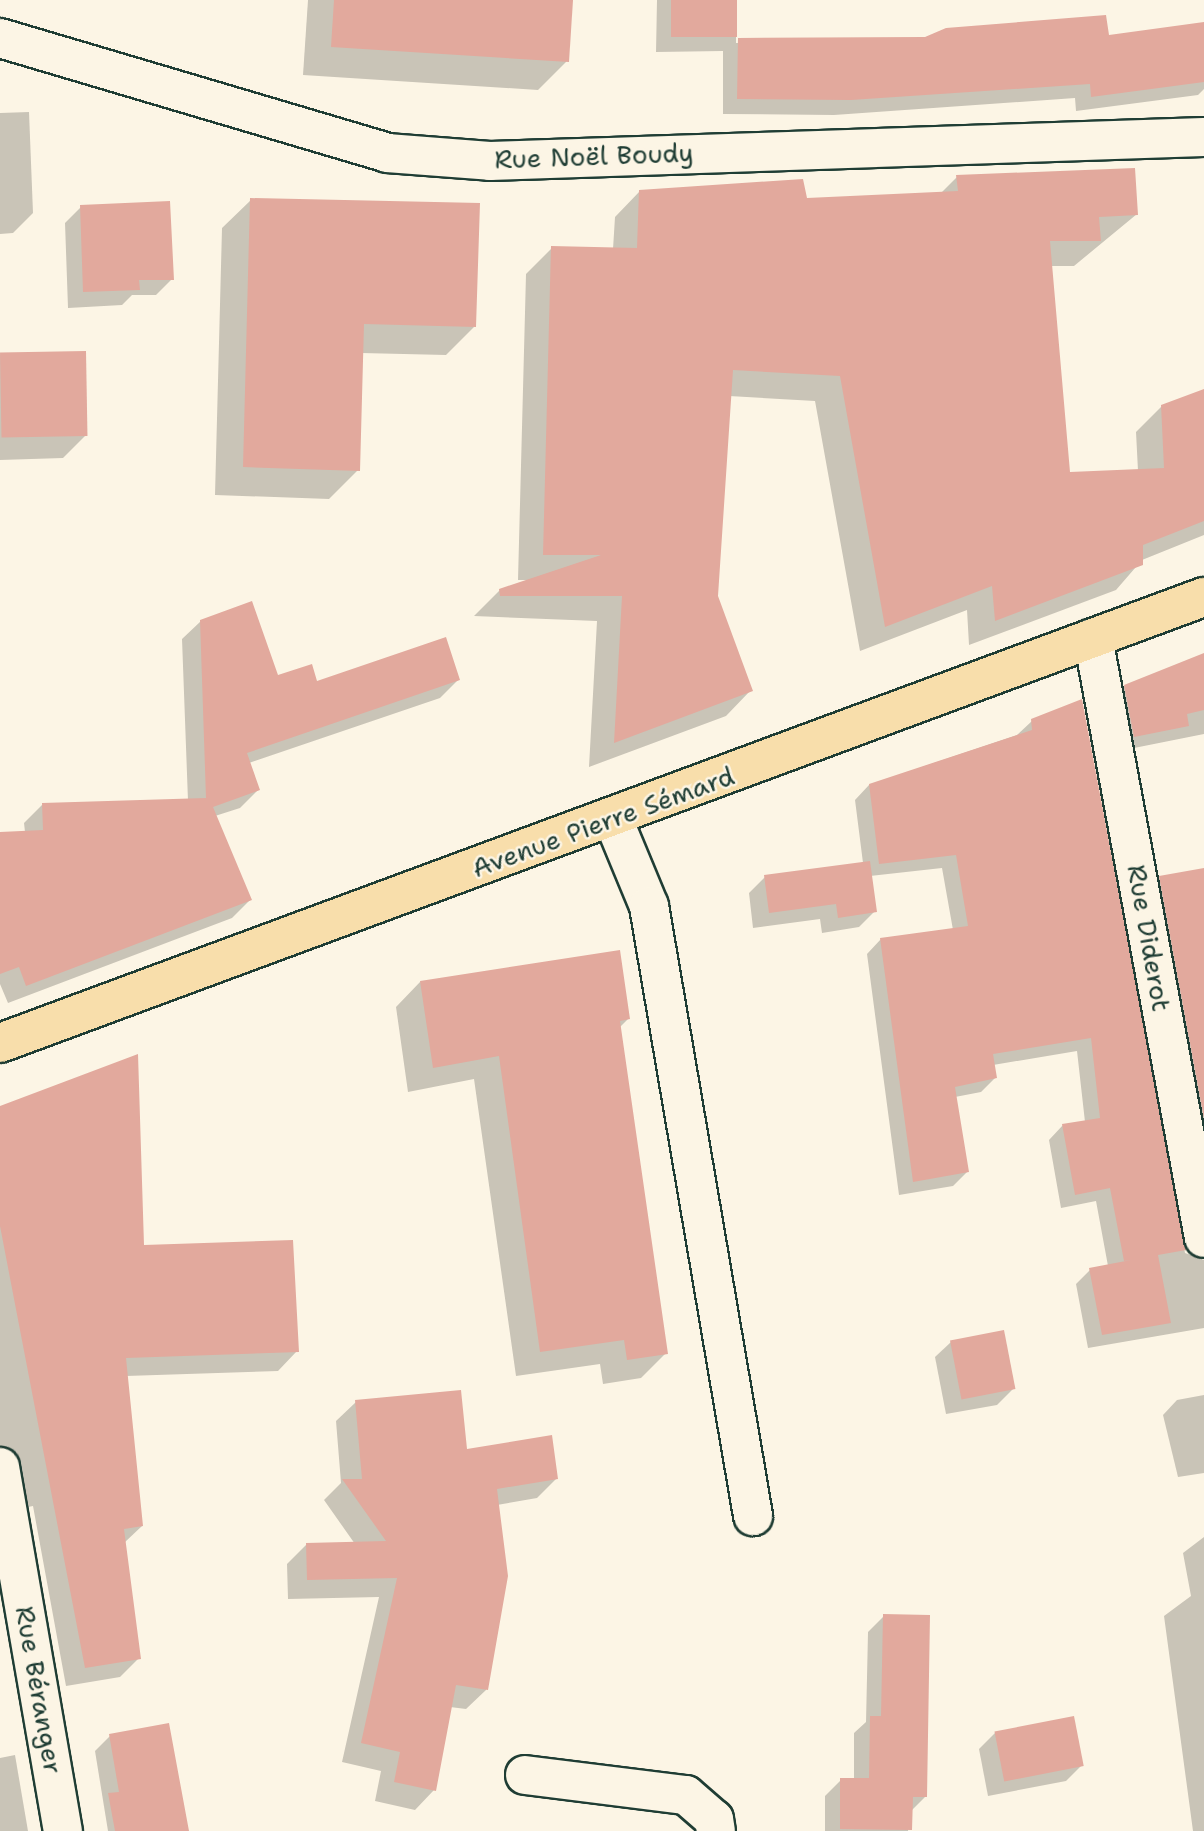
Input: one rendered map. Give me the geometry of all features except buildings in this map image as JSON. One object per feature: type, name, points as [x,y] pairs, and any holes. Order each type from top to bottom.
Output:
[{"type":"main road","name":"Avenue Pierre Sémard","points":[[0,1043],[612,820],[1204,597]]},
{"type":"street","name":"Rue Noël Boudy","points":[[0,38],[387,153],[490,160],[1204,137]]},
{"type":"street","name":"Rue Diderot","points":[[1093,638],[1204,1238]]},
{"type":"street","points":[[612,820],[649,906],[753,1516]]},
{"type":"street","name":"Rue Béranger","points":[[0,1467],[63,1831]]},
{"type":"street","points":[[525,1775],[686,1795],[715,1819],[716,1831]]}]
